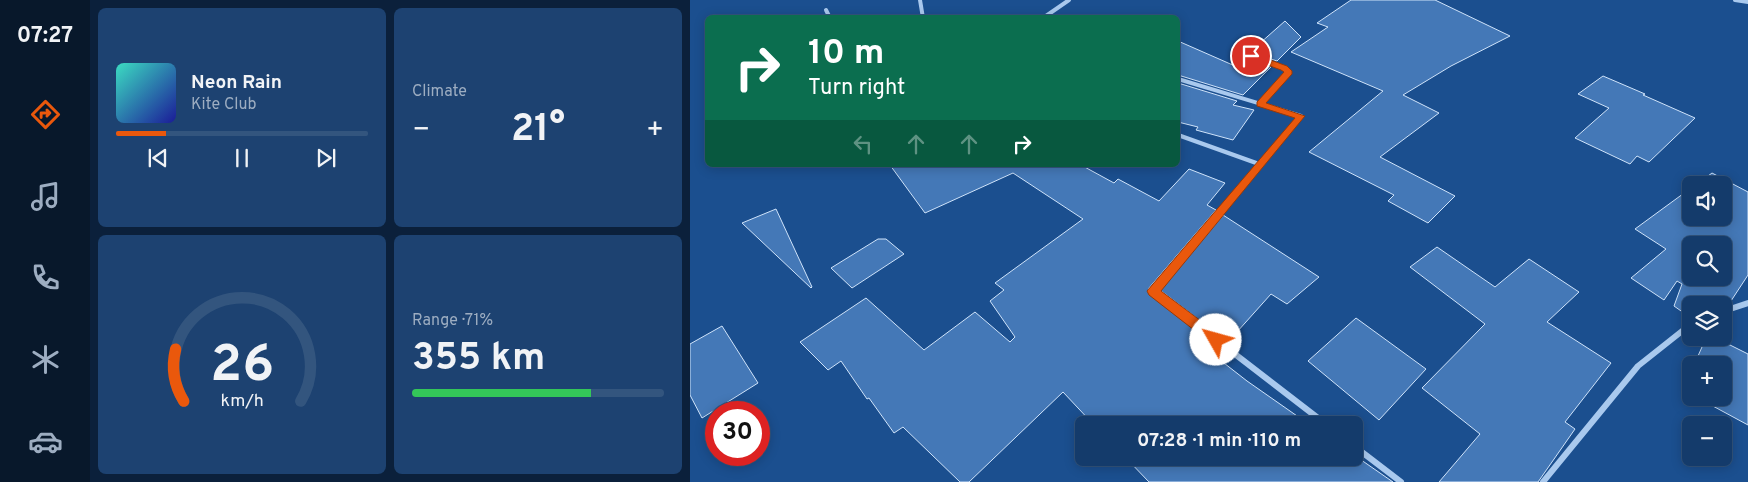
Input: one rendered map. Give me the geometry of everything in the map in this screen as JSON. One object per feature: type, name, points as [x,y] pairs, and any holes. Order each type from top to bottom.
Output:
[{"type":"street","points":[[920,0],[923,15]]},
{"type":"street","points":[[1047,15],[1069,0]]},
{"type":"street","points":[[1734,0],[1748,2]]},
{"type":"street","points":[[826,10],[828,15]]},
{"type":"street","points":[[1234,50],[1284,68],[1289,72],[1260,104]]},
{"type":"street","points":[[1180,80],[1301,116],[1153,291],[1314,416]]},
{"type":"street","points":[[1180,136],[1259,164]]},
{"type":"street","points":[[1732,309],[1748,304]]},
{"type":"street","points":[[1543,482],[1638,366],[1682,331]]},
{"type":"street","points":[[1363,453],[1400,482]]},
{"type":"building","points":[[1351,0],[1435,0],[1510,36],[1451,66],[1403,95],[1439,113],[1380,157],[1455,196],[1428,223],[1388,201],[1394,195],[1309,152],[1383,91],[1291,52],[1328,27],[1317,23]]},
{"type":"building","points":[[1285,21],[1301,37],[1277,61],[1250,52]]},
{"type":"building","points":[[1180,42],[1235,66],[1244,58],[1271,67],[1243,95],[1180,76]]},
{"type":"building","points":[[1603,76],[1695,118],[1649,162],[1637,156],[1630,164],[1575,138],[1609,108],[1578,94]]},
{"type":"building","points":[[1180,84],[1237,101],[1233,105],[1254,110],[1233,140],[1196,130],[1198,127],[1180,122]]},
{"type":"building","points":[[891,167],[1085,167],[1114,183],[1118,179],[1159,201],[1189,169],[1225,183],[1207,205],[1216,210],[1149,288],[1148,292],[1221,350],[1215,356],[1297,416],[1086,416],[1063,392],[969,482],[960,482],[903,427],[894,433],[869,398],[867,399],[841,361],[828,370],[800,342],[866,298],[924,350],[975,312],[1010,342],[1015,337],[990,301],[1004,290],[995,283],[1083,219],[1013,173],[925,213]]},
{"type":"building","points":[[1732,184],[1748,192],[1748,275],[1732,299],[1732,296],[1682,296],[1682,312],[1674,306],[1682,284],[1677,281],[1664,300],[1631,278],[1666,249],[1635,229],[1682,195],[1682,226],[1732,226]]},
{"type":"building","points":[[776,209],[812,287],[811,288],[742,223]]},
{"type":"building","points":[[1223,215],[1319,277],[1287,304],[1271,294],[1228,342],[1160,290]]},
{"type":"building","points":[[878,239],[886,239],[904,254],[852,288],[831,268]]},
{"type":"building","points":[[1437,247],[1495,287],[1529,259],[1579,292],[1547,322],[1611,363],[1565,422],[1575,429],[1538,482],[1439,482],[1480,434],[1422,388],[1485,324],[1410,267]]},
{"type":"building","points":[[1356,318],[1426,369],[1379,420],[1308,361]]},
{"type":"building","points":[[722,326],[758,383],[729,401],[705,401],[705,416],[702,418],[690,395],[690,344]]},
{"type":"building","points":[[1702,346],[1732,346],[1748,354],[1748,425],[1713,406],[1732,406],[1732,356],[1698,356]]},
{"type":"building","points":[[1363,461],[1393,482],[1149,482],[1134,466],[1363,466]]},
{"type":"route","points":[[1216,340],[1153,291],[1301,116],[1260,104],[1289,72],[1284,68],[1251,56]]}]
